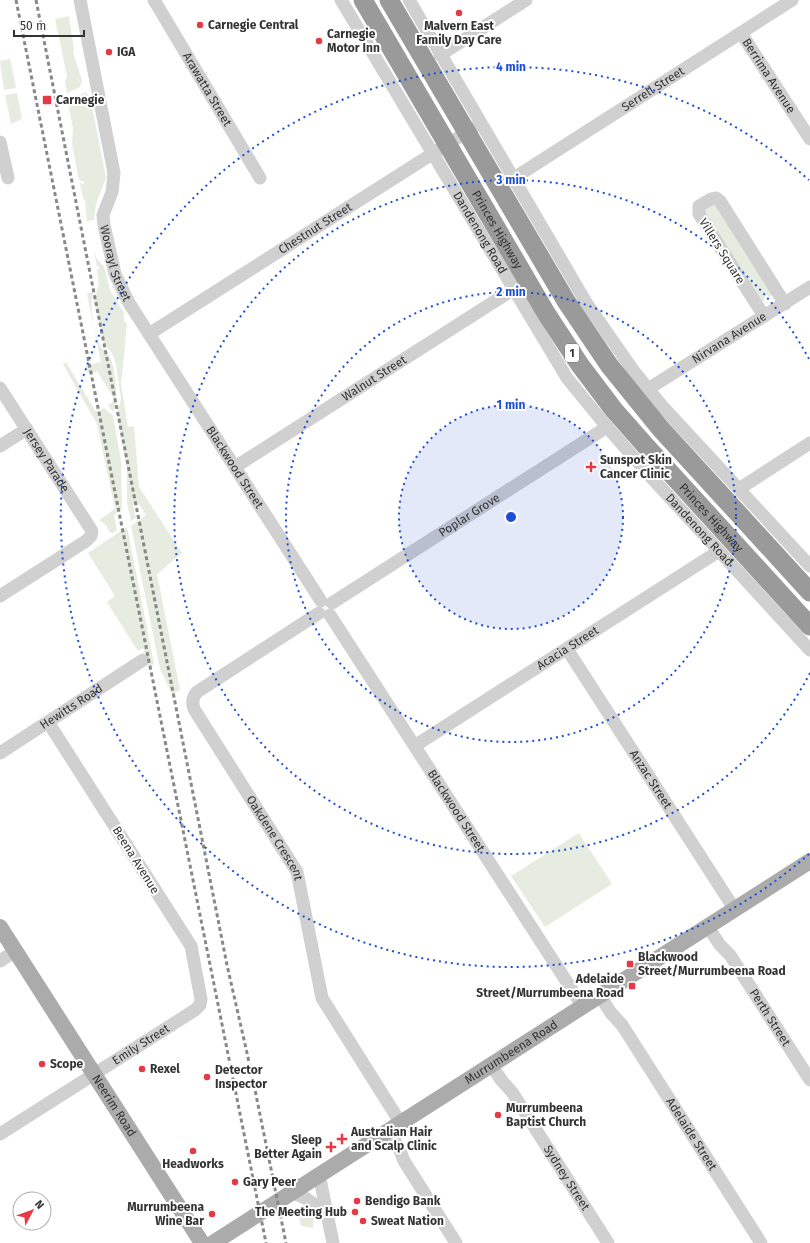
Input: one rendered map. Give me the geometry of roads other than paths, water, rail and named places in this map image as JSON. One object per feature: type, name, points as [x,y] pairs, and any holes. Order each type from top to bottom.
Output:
[{"type":"highway","name":"Princes Highway","points":[[363,0],[440,148],[571,352],[614,410],[663,466],[810,626]]},
{"type":"highway","name":"Princes Highway","points":[[389,0],[474,127],[585,331],[633,397],[810,592]]},
{"type":"highway","points":[[663,466],[681,451]]},
{"type":"main road","name":"Murrumbeena Road","points":[[213,1243],[810,861]]},
{"type":"main road","name":"Neerim Road","points":[[0,927],[202,1243]]},
{"type":"street","name":"Woorayl Street","points":[[80,0],[114,173],[112,192],[103,215],[107,245],[114,274],[121,290],[149,334]]},
{"type":"street","name":"Arawatta Street","points":[[154,0],[260,178]]},
{"type":"street","name":"Dandenong Road","points":[[341,0],[440,148],[514,289],[567,378],[607,427],[719,552],[810,650]]},
{"type":"street","points":[[409,0],[440,54],[474,127],[514,178],[587,304],[648,389],[810,566]]},
{"type":"street","points":[[440,54],[526,0]]},
{"type":"street","name":"Serrell Street","points":[[514,178],[792,0]]},
{"type":"street","name":"Berrima Avenue","points":[[741,33],[810,139]]},
{"type":"street","name":"Chestnut Street","points":[[149,334],[474,127]]},
{"type":"street","points":[[0,142],[8,178]]},
{"type":"street","name":"Villers Square","points":[[764,316],[699,214],[699,206],[711,199],[716,198],[720,201],[785,304]]},
{"type":"street","name":"Nirvana Avenue","points":[[648,389],[810,287]]},
{"type":"street","name":"Walnut Street","points":[[235,467],[514,289]]},
{"type":"street","name":"Blackwood Street","points":[[149,334],[416,745],[583,1007]]},
{"type":"street","name":"Jersey Parade","points":[[0,388],[90,525],[92,534],[86,541],[0,596]]},
{"type":"street","name":"Poplar Grove","points":[[326,608],[607,427]]},
{"type":"street","points":[[0,446],[27,429]]},
{"type":"street","points":[[739,488],[810,443]]},
{"type":"street","name":"Acacia Street","points":[[416,745],[719,552]]},
{"type":"street","name":"Oakdene Crescent","points":[[326,608],[197,692],[193,696],[192,703],[194,709],[297,872],[322,998],[390,1129]]},
{"type":"street","name":"Anzac Street","points":[[567,649],[735,910]]},
{"type":"street","name":"Hewitts Road","points":[[0,753],[143,660]]},
{"type":"street","name":"Beena Avenue","points":[[48,722],[191,946],[202,999],[200,1005]]},
{"type":"street","name":"Perth Street","points":[[711,925],[720,945],[730,955],[810,1080]]},
{"type":"street","points":[[0,961],[15,951]]},
{"type":"street","name":"Adelaide Street","points":[[603,994],[610,1013],[622,1025],[761,1243]]},
{"type":"street","name":"Emily Street","points":[[0,1134],[200,1005]]},
{"type":"street","name":"Sydney Street","points":[[494,1063],[502,1081],[512,1092],[608,1243]]},
{"type":"street","points":[[390,1129],[404,1161],[456,1243]]},
{"type":"street","points":[[319,1174],[334,1243]]},
{"type":"street","points":[[291,1192],[305,1198],[328,1213]]},
{"type":"railway","points":[[16,0],[266,1243]]},
{"type":"railway","points":[[36,0],[227,965],[252,1075],[286,1243]]},
{"type":"place","name":"Malvern East Family Day Care","points":[[459,13]]},
{"type":"place","name":"Carnegie Central","points":[[200,25]]},
{"type":"place","name":"Carnegie Motor Inn","points":[[319,41]]},
{"type":"place","name":"IGA","points":[[109,52]]},
{"type":"place","name":"Carnegie","points":[[47,100]]},
{"type":"place","name":"Sunspot Skin Cancer Clinic","points":[[591,467]]},
{"type":"place","name":"Blackwood Street/Murrumbeena Road","points":[[630,964]]},
{"type":"place","name":"Adelaide Street/Murrumbeena Road","points":[[632,986]]},
{"type":"place","name":"Scope","points":[[42,1064]]},
{"type":"place","name":"Rexel","points":[[142,1069]]},
{"type":"place","name":"Detector Inspector","points":[[207,1077]]},
{"type":"place","name":"Murrumbeena Baptist Church","points":[[498,1115]]},
{"type":"place","name":"Australian Hair and Scalp Clinic","points":[[342,1139]]},
{"type":"place","name":"Sleep Better Again","points":[[331,1147]]},
{"type":"place","name":"Headworks","points":[[193,1151]]},
{"type":"place","name":"Gary Peer","points":[[235,1182]]},
{"type":"place","name":"Bendigo Bank","points":[[357,1201]]},
{"type":"place","name":"The Meeting Hub","points":[[355,1212]]},
{"type":"place","name":"Murrumbeena Wine Bar","points":[[212,1214]]},
{"type":"place","name":"Sweat Nation","points":[[363,1221]]}]
